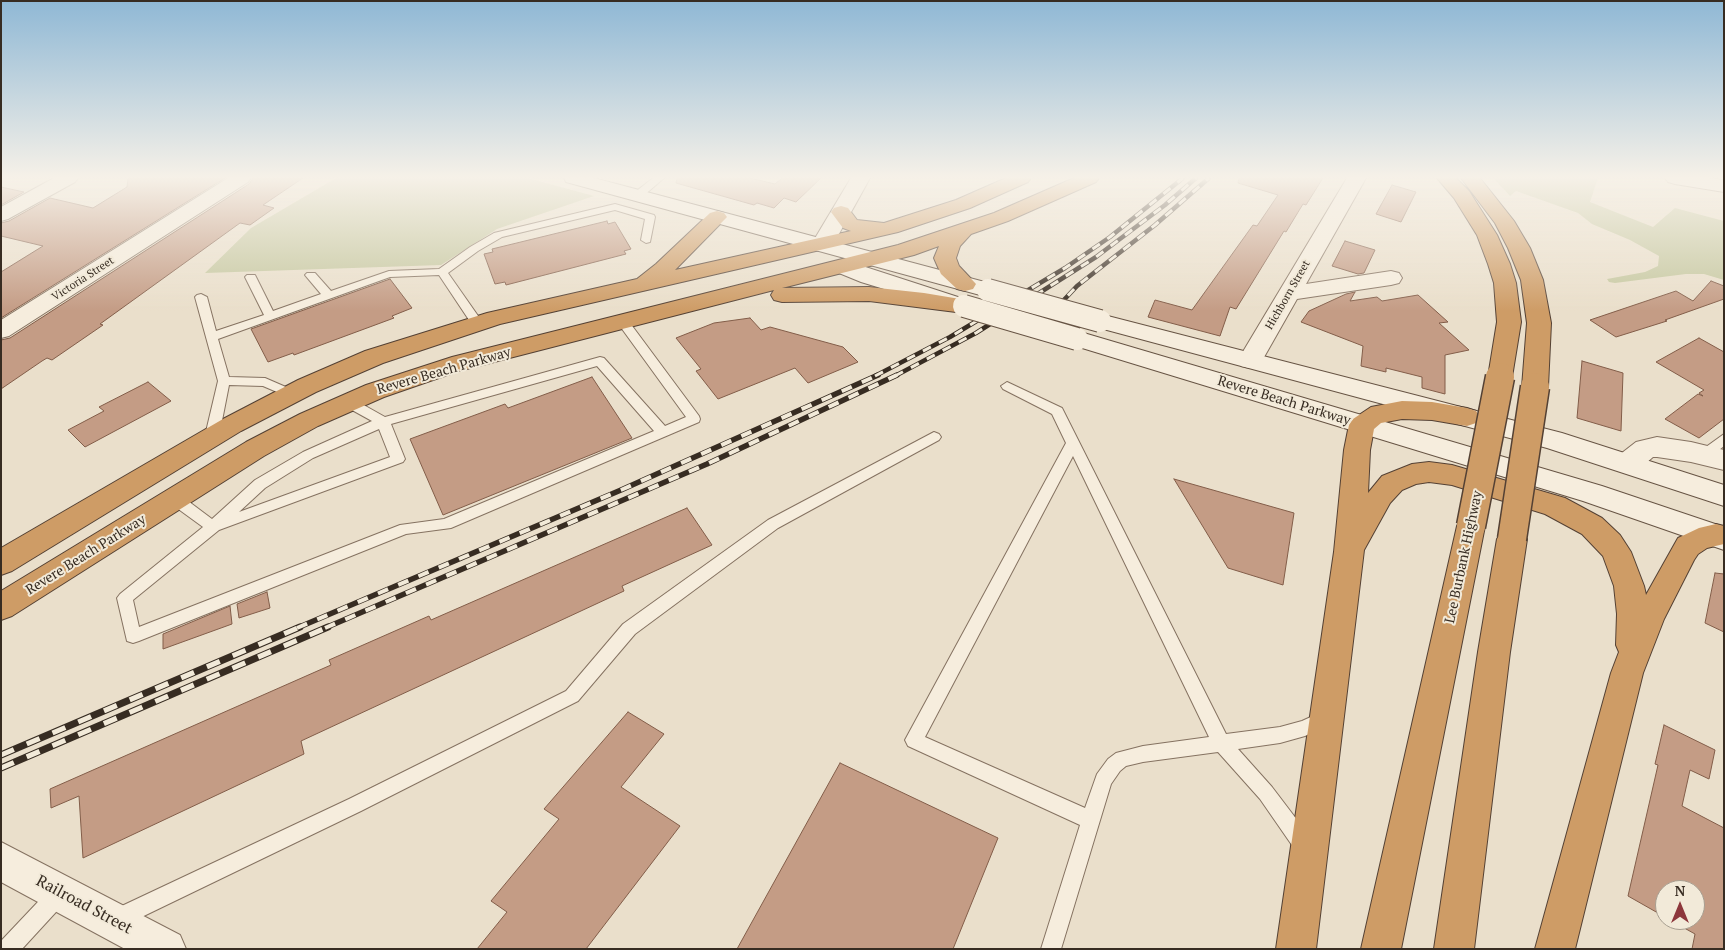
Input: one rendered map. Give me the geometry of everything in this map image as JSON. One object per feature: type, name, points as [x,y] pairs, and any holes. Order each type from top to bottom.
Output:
[{"type":"highway","points":[[638,287],[664,269],[712,222]]},
{"type":"highway","points":[[849,222],[869,230],[891,228]]},
{"type":"highway","points":[[822,245],[908,222]]},
{"type":"highway","points":[[873,259],[985,222]]},
{"type":"highway","name":"Lee Burbank Highway","points":[[1381,949],[1471,526],[1500,377],[1508,322],[1505,283],[1487,234],[1480,222]]},
{"type":"highway","points":[[1454,949],[1494,652],[1535,386],[1539,323],[1532,280],[1519,248],[1505,222]]},
{"type":"highway","points":[[691,305],[772,296],[828,293],[897,296],[965,295],[945,258],[950,244],[963,231]]},
{"type":"highway","name":"Revere Beach Parkway","points":[[1,563],[212,436],[291,394],[374,358],[477,323],[822,245]]},
{"type":"highway","name":"Revere Beach Parkway","points":[[1,607],[269,441],[348,402],[426,373],[873,259]]},
{"type":"highway","points":[[477,323],[502,321],[515,326],[517,334],[513,342],[494,355]]},
{"type":"highway","points":[[1296,949],[1349,552],[1357,450],[1362,425],[1380,413],[1402,410],[1432,411],[1467,416]]},
{"type":"highway","points":[[1349,552],[1380,496],[1392,483],[1412,474],[1440,473],[1458,476],[1555,506],[1581,519],[1602,534],[1610,543],[1621,562],[1629,586],[1633,614],[1632,648],[1555,949]]},
{"type":"highway","points":[[1627,673],[1649,618],[1683,553],[1688,546],[1699,539],[1720,537]]},
{"type":"main road","name":"Victoria Street","points":[[1,331],[171,222]]},
{"type":"main road","points":[[737,222],[822,245],[835,222]]},
{"type":"main road","name":"Hichborn Street","points":[[1250,360],[1330,222]]},
{"type":"main road","name":"Revere Beach Parkway","points":[[822,245],[873,259],[1077,339],[1592,492],[1720,537]]},
{"type":"main road","name":"Revere Beach Parkway","points":[[822,245],[845,266],[869,278],[965,295],[988,290],[1467,416],[1628,463],[1724,496]]},
{"type":"main road","points":[[1289,293],[1391,278]]},
{"type":"main road","points":[[1628,463],[1640,452],[1650,448],[1717,451]]},
{"type":"main road","name":"Railroad Street","points":[[1,861],[166,949]]},
{"type":"lane","points":[[212,337],[389,274],[442,272],[474,249],[498,235],[551,222]]},
{"type":"lane","points":[[644,222],[646,240]]},
{"type":"lane","points":[[442,272],[477,323]]},
{"type":"lane","points":[[312,275],[328,295]]},
{"type":"lane","points":[[251,277],[270,316]]},
{"type":"lane","points":[[201,297],[224,380],[212,436]]},
{"type":"lane","points":[[623,322],[694,419],[446,524],[405,529],[133,636],[126,598],[213,527],[251,491],[268,479],[324,447],[383,422],[600,361],[663,432]]},
{"type":"lane","points":[[224,380],[261,382],[291,394]]},
{"type":"lane","points":[[1007,386],[1057,411],[1221,743],[1271,799],[1308,853]]},
{"type":"lane","points":[[213,527],[398,459],[383,422],[348,402]]},
{"type":"lane","points":[[113,920],[355,805],[572,696],[629,629],[772,524],[934,437]]},
{"type":"lane","points":[[1073,443],[914,740],[1090,820]]},
{"type":"lane","points":[[175,499],[213,527]]},
{"type":"lane","points":[[1051,949],[1090,820],[1108,772],[1122,760],[1143,754],[1280,735],[1305,728],[1326,718]]},
{"type":"lane","points":[[8,949],[61,892]]},
{"type":"green space","points":[[261,222],[517,222],[497,229],[441,265],[205,273],[251,228]]},
{"type":"green space","points":[[1590,222],[1641,222],[1653,227],[1658,222],[1724,222],[1724,280],[1704,274],[1686,274],[1615,283],[1609,282],[1607,279],[1645,272],[1658,266],[1659,256],[1630,240]]},
{"type":"building","points":[[154,222],[1,318],[1,272],[43,246],[1,236],[1,223]]},
{"type":"building","points":[[190,222],[254,222],[250,225],[240,223],[100,324],[103,325],[52,360],[47,358],[1,389],[1,340],[10,338]]},
{"type":"building","points":[[602,222],[608,224],[615,222],[631,249],[624,251],[626,254],[506,285],[505,282],[495,284],[484,254],[493,252],[492,249]]},
{"type":"building","points":[[1259,222],[1292,222],[1286,232],[1284,231],[1236,309],[1230,307],[1220,336],[1148,317],[1155,300],[1192,310],[1253,225],[1257,226]]},
{"type":"building","points":[[1345,241],[1375,250],[1364,273],[1358,274],[1332,266]]},
{"type":"building","points":[[390,279],[412,308],[392,316],[394,318],[294,355],[293,353],[268,362],[251,329]]},
{"type":"building","points":[[1711,281],[1724,286],[1724,299],[1665,320],[1667,321],[1616,337],[1590,320],[1676,291],[1693,301]]},
{"type":"building","points":[[1355,292],[1350,301],[1377,297],[1382,301],[1418,295],[1448,322],[1439,323],[1469,350],[1445,355],[1445,394],[1422,388],[1422,377],[1386,368],[1386,372],[1361,366],[1363,346],[1301,322],[1309,311],[1346,294]]},
{"type":"building","points":[[750,318],[761,330],[770,327],[843,347],[858,362],[808,383],[795,368],[718,399],[696,371],[701,369],[676,338],[714,323]]},
{"type":"building","points":[[1699,338],[1724,352],[1724,419],[1699,438],[1665,419],[1698,394],[1703,396],[1699,393],[1704,390],[1656,362]]},
{"type":"building","points":[[1582,361],[1623,373],[1621,431],[1577,418]]},
{"type":"building","points":[[592,377],[632,438],[443,515],[410,439],[505,404],[508,408]]},
{"type":"building","points":[[148,382],[171,401],[85,447],[68,430],[104,411],[99,407]]},
{"type":"building","points":[[1174,479],[1294,513],[1283,585],[1228,568]]},
{"type":"building","points":[[687,508],[712,545],[622,586],[624,591],[301,741],[304,754],[83,858],[79,796],[51,808],[50,789],[331,665],[329,660],[429,616],[431,620]]},
{"type":"building","points":[[1715,573],[1724,574],[1724,632],[1705,623]]},
{"type":"building","points":[[267,592],[270,608],[239,618],[237,604]]},
{"type":"building","points":[[230,606],[232,624],[163,649],[163,634]]},
{"type":"building","points":[[628,712],[664,734],[621,787],[680,826],[586,949],[477,949],[507,912],[491,901],[559,819],[544,809]]},
{"type":"building","points":[[1664,725],[1715,750],[1709,779],[1690,770],[1682,806],[1724,828],[1724,949],[1692,949],[1695,934],[1688,930],[1705,930],[1705,880],[1655,880],[1655,911],[1628,896],[1658,765],[1655,764]]},
{"type":"building","points":[[840,763],[998,838],[953,949],[737,949]]},
{"type":"railway","points":[[875,376],[950,337],[1065,268],[1128,222]]},
{"type":"railway","points":[[896,375],[976,333],[1096,257],[1142,222]]},
{"type":"railway","points":[[1031,335],[1077,286],[1158,222]]},
{"type":"railway","points":[[297,628],[621,490],[878,375]]},
{"type":"railway","points":[[325,628],[707,464],[896,375]]},
{"type":"railway","points":[[1,755],[300,627]]},
{"type":"railway","points":[[1,768],[328,627]]}]
